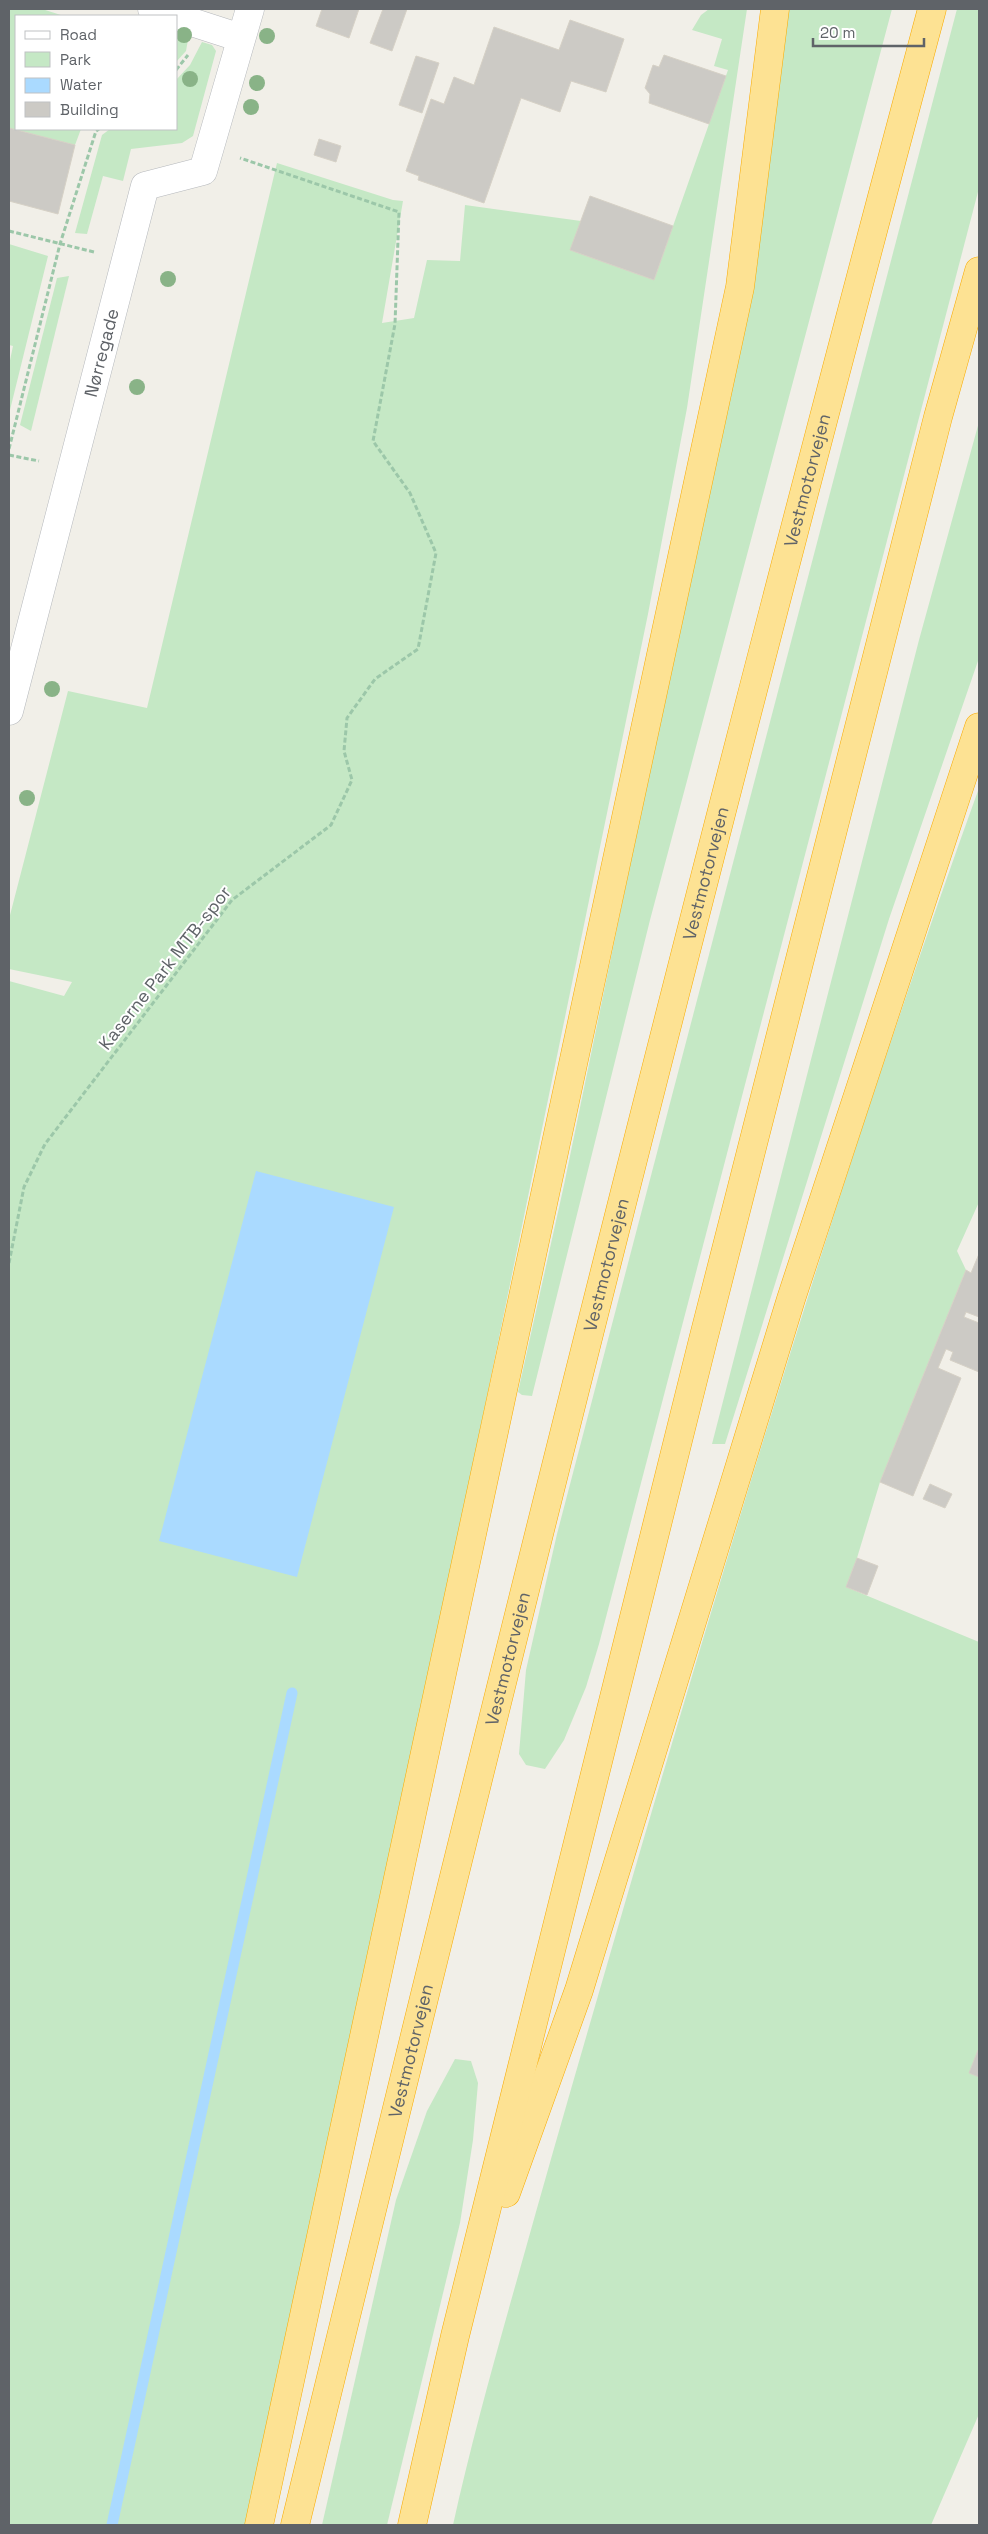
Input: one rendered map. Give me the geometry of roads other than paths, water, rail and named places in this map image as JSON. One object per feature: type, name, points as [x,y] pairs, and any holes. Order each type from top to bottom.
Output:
[{"type":"highway","points":[[259,2525],[740,287],[775,9]]},
{"type":"highway","name":"Vestmotorvejen","points":[[295,2525],[494,1706],[838,360],[932,9]]},
{"type":"highway","points":[[412,2525],[454,2336],[705,1331],[938,416],[979,271]]},
{"type":"highway","points":[[454,2336],[579,1990],[791,1299],[979,727]]},
{"type":"street","points":[[152,9],[169,15]]},
{"type":"street","name":"Nørregade","points":[[9,711],[145,186],[203,171],[211,149],[250,9]]},
{"type":"street","points":[[178,18],[241,38]]},
{"type":"water","points":[[256,1171],[394,1207],[297,1577],[159,1541]]},
{"type":"waterway","points":[[112,2525],[292,1693]]}]
